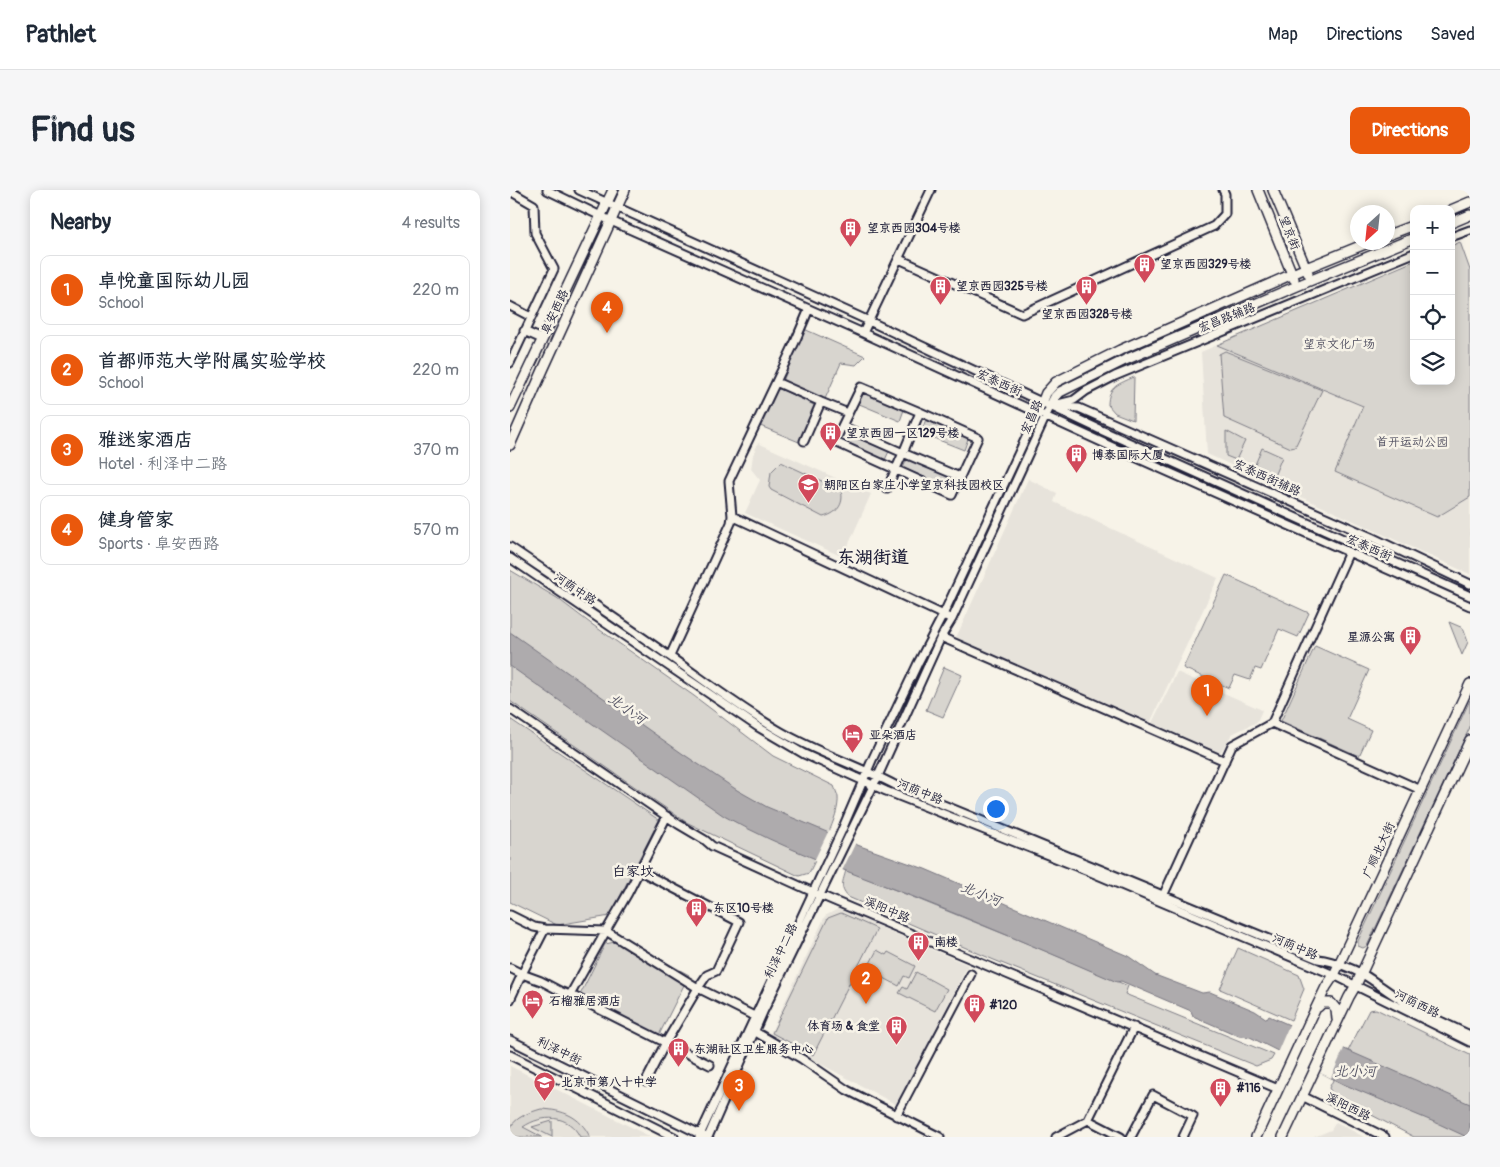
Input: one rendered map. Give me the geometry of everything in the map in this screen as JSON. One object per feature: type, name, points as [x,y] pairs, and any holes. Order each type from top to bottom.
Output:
[{"type":"main road","name":"阜安西路","points":[[510,408],[613,190]]},
{"type":"main road","name":"阜安西路","points":[[510,445],[625,190]]},
{"type":"main road","name":"望京街","points":[[1258,190],[1297,286]]},
{"type":"main road","name":"望京街","points":[[1273,190],[1312,280]]},
{"type":"main road","points":[[1455,208],[1470,202]]},
{"type":"main road","points":[[1455,221],[1470,215]]},
{"type":"main road","points":[[1395,232],[1410,227]]},
{"type":"main road","name":"宏昌路","points":[[1046,405],[1068,387],[1125,360],[1410,240]]},
{"type":"main road","name":"宏昌路","points":[[1046,405],[1046,393],[1050,387],[1063,378],[1120,350],[1350,250]]},
{"type":"main road","name":"广顺北大街","points":[[1278,1089],[1314,1012],[1334,975],[1470,684]]},
{"type":"main road","points":[[1282,1137],[1466,758],[1470,740]]},
{"type":"main road","points":[[1314,1012],[1322,1002],[1331,1003],[1335,1006],[1337,1012],[1337,1022]]},
{"type":"main road","points":[[1256,1137],[1278,1089]]},
{"type":"street","name":"宏泰西街","points":[[547,190],[611,221],[1470,606]]},
{"type":"street","name":"宏泰西街","points":[[579,190],[1046,405],[1470,596]]},
{"type":"street","points":[[863,333],[931,190]]},
{"type":"street","points":[[899,259],[1022,314],[1214,226],[1225,214],[1225,194],[1223,190]]},
{"type":"street","points":[[510,191],[534,205],[535,233],[554,269],[510,363]]},
{"type":"street","points":[[1455,236],[1470,230]]},
{"type":"street","name":"宏昌路辅路","points":[[1046,405],[1074,400],[1086,391],[1115,376],[1410,255]]},
{"type":"street","points":[[510,306],[531,317]]},
{"type":"street","points":[[670,656],[731,522],[729,481],[809,309]]},
{"type":"street","points":[[524,331],[542,339]]},
{"type":"street","points":[[776,382],[848,413]]},
{"type":"street","points":[[861,387],[920,412],[978,438],[952,495],[835,442],[861,387]]},
{"type":"street","points":[[804,441],[821,402]]},
{"type":"street","name":"宏昌路","points":[[864,780],[1038,413],[1046,405]]},
{"type":"street","name":"宏昌路","points":[[878,776],[1046,417],[1046,405]]},
{"type":"street","name":"宏泰西街辅路","points":[[1046,405],[1079,408],[1353,529],[1470,584]]},
{"type":"street","points":[[887,489],[920,412]]},
{"type":"street","points":[[842,426],[960,477]]},
{"type":"street","points":[[732,516],[952,619]]},
{"type":"street","name":"河荫中路","points":[[510,547],[670,656],[739,706],[800,742],[868,771],[895,785],[1163,896],[1318,959],[1339,964],[1360,974]]},
{"type":"street","points":[[1163,896],[1232,745],[1272,723],[1349,552]]},
{"type":"street","name":"河荫中路","points":[[510,558],[765,732],[804,754],[874,785],[1088,872],[1356,985]]},
{"type":"street","points":[[941,638],[1225,761]]},
{"type":"street","name":"溪阳中路","points":[[510,708],[712,846],[813,892],[1278,1089]]},
{"type":"street","points":[[1272,723],[1421,790]]},
{"type":"street","name":"利泽中二路","points":[[704,1136],[753,1030],[878,776]]},
{"type":"street","name":"利泽中二路","points":[[753,1030],[756,1017],[864,780]]},
{"type":"street","points":[[570,995],[640,871],[666,816]]},
{"type":"street","points":[[640,871],[740,922],[716,971],[707,975],[698,988],[666,1042],[646,1081]]},
{"type":"street","points":[[510,915],[534,927],[545,929],[606,931],[698,988],[756,1017]]},
{"type":"street","points":[[510,1000],[545,929]]},
{"type":"street","points":[[510,968],[541,980],[710,1065]]},
{"type":"street","points":[[896,1116],[971,974]]},
{"type":"street","name":"河荫西路","points":[[1360,974],[1371,979],[1383,989],[1411,1006],[1470,1036]]},
{"type":"street","name":"河荫西路","points":[[1356,985],[1378,998],[1470,1042]]},
{"type":"street","points":[[1056,1137],[1088,1120],[1134,1027]]},
{"type":"street","points":[[753,1030],[802,1059],[847,1090],[940,1137]]},
{"type":"street","name":"利泽中街","points":[[510,1040],[704,1136]]},
{"type":"street","name":"利泽中街","points":[[510,1055],[674,1137]]},
{"type":"street","points":[[1132,1137],[1152,1094],[1194,1116],[1183,1137]]},
{"type":"street","name":"溪阳西路","points":[[1302,1096],[1385,1137]]},
{"type":"street","points":[[1088,1120],[1121,1137]]},
{"type":"shaded area","points":[[1217,345],[1363,406],[1437,517],[1470,497],[1470,574],[1207,454],[1201,352]]},
{"type":"shaded area","name":"朝阳区白家庄小学望京科技园校区","points":[[758,443],[871,494],[843,557],[745,513],[760,480],[751,469],[753,455]]},
{"type":"shaded area","points":[[1028,479],[1057,493],[1054,502],[1218,578],[1150,723],[956,638]]},
{"type":"shaded area","points":[[1177,672],[1262,710],[1257,722],[1232,734],[1220,753],[1152,723]]},
{"type":"shaded area","points":[[838,909],[968,965],[897,1105],[769,1036],[825,916]]},
{"type":"shaded area","name":"北京市第八十中学","points":[[510,1066],[625,1124],[651,1137],[510,1137]]},
{"type":"shaded area","points":[[1336,1122],[1364,1137],[1314,1137],[1331,1130]]},
{"type":"green space","points":[[1460,242],[1470,270],[1470,497],[1437,517],[1335,472],[1363,406],[1217,345],[1410,263],[1410,385],[1455,385],[1455,244]]},
{"type":"green space","points":[[804,329],[865,356],[856,365],[841,363],[825,399],[783,381]]},
{"type":"green space","points":[[1225,351],[1322,390],[1295,447],[1291,448],[1224,418],[1219,354]]},
{"type":"green space","points":[[1134,377],[1133,420],[1115,413],[1108,405],[1110,394],[1115,386]]},
{"type":"green space","points":[[780,389],[816,406],[799,442],[758,425],[774,390]]},
{"type":"green space","points":[[863,389],[905,407],[900,421],[857,403]]},
{"type":"green space","points":[[926,419],[969,436],[964,450],[921,433]]},
{"type":"green space","points":[[1226,431],[1245,441],[1236,460],[1226,456]]},
{"type":"green space","points":[[850,432],[890,449],[885,460],[845,443]]},
{"type":"green space","points":[[1262,448],[1282,457],[1274,476],[1254,467]]},
{"type":"green space","points":[[908,457],[952,476],[947,487],[903,468]]},
{"type":"green space","points":[[781,462],[841,490],[842,500],[838,508],[832,514],[823,517],[771,490],[769,487],[771,472]]},
{"type":"green space","points":[[510,570],[557,598],[694,696],[773,756],[834,786],[838,797],[836,814],[809,873],[799,876],[686,822],[510,701]]},
{"type":"green space","points":[[1226,575],[1309,613],[1298,637],[1279,629],[1261,670],[1255,668],[1250,680],[1235,675],[1229,688],[1183,668]]},
{"type":"green space","points":[[1449,622],[1463,628],[1468,642],[1462,655]]},
{"type":"green space","points":[[1315,646],[1369,670],[1347,719],[1371,730],[1359,756],[1281,721]]},
{"type":"green space","points":[[944,667],[962,675],[943,717],[926,710]]},
{"type":"green space","points":[[1470,700],[1470,727],[1367,946],[1363,948],[1358,946],[1358,941]]},
{"type":"green space","points":[[510,719],[659,820],[610,916],[557,925],[510,902]]},
{"type":"green space","points":[[846,870],[1128,986],[1125,994],[1274,1055],[1271,1060],[1256,1066],[994,960],[848,897],[843,890]]},
{"type":"green space","points":[[841,913],[877,929],[813,1055],[772,1033],[828,918]]},
{"type":"green space","points":[[625,940],[689,975],[659,1035],[580,995],[605,944]]},
{"type":"green space","points":[[1238,948],[1299,975],[1304,989],[1291,1020],[1220,989]]},
{"type":"green space","points":[[877,950],[886,955],[888,952],[915,966],[909,978],[904,976],[899,986],[867,969]]},
{"type":"green space","points":[[916,972],[947,989],[935,1011],[899,993],[903,987],[907,989]]},
{"type":"green space","points":[[1376,1009],[1470,1055],[1470,1137],[1414,1137],[1333,1095],[1329,1088],[1369,1010]]},
{"type":"green space","points":[[541,1109],[564,1113],[576,1119],[590,1137],[580,1137],[575,1129],[562,1120],[546,1118],[523,1127],[542,1137],[510,1137],[510,1129],[515,1121]]},
{"type":"green space","points":[[552,1121],[552,1137],[532,1127]]},
{"type":"water","name":"北小河","points":[[510,632],[683,754],[737,790],[767,807],[860,846],[925,869],[1128,956],[1155,975],[1202,993],[1210,992],[1255,1011],[1267,1019],[1269,1016],[1470,1104],[1470,1137],[1343,1084],[1250,1037],[1239,1036],[1193,1016],[1191,1011],[1121,981],[1117,982],[961,916],[815,859],[746,828],[724,816],[510,666]]},
{"type":"pier","points":[[829,830],[856,842],[842,871],[814,861]]},
{"type":"pier","points":[[1290,1023],[1345,1046],[1331,1078],[1277,1053]]},
{"type":"place","name":"望京西园304号楼","points":[[851,247]]},
{"type":"place","name":"望京西园329号楼","points":[[1144,283]]},
{"type":"place","name":"望京西园325号楼","points":[[940,305]]},
{"type":"place","name":"望京西园328号楼","points":[[1087,306]]},
{"type":"place","name":"健身管家","points":[[607,333]]},
{"type":"place","name":"望京西园一区129号楼","points":[[830,452]]},
{"type":"place","name":"博泰国际大厦","points":[[1076,474]]},
{"type":"place","name":"朝阳区白家庄小学望京科技园校区","points":[[808,504]]},
{"type":"place","name":"星源公寓","points":[[1411,656]]},
{"type":"place","name":"卓悦童国际幼儿园","points":[[1207,716]]},
{"type":"place","name":"亚朵酒店","points":[[853,754]]},
{"type":"place","name":"东区10号楼","points":[[697,927]]},
{"type":"place","name":"南楼","points":[[918,961]]},
{"type":"place","name":"首都师范大学附属实验学校","points":[[866,1004]]},
{"type":"place","name":"石榴雅居酒店","points":[[533,1020]]},
{"type":"place","name":"#120","points":[[974,1024]]},
{"type":"place","name":"体育场 & 食堂","points":[[896,1045]]},
{"type":"place","name":"东湖社区卫生服务中心","points":[[678,1068]]},
{"type":"place","name":"北京市第八十中学","points":[[545,1101]]},
{"type":"place","name":"#116","points":[[1221,1107]]},
{"type":"place","name":"雅迷家酒店","points":[[739,1111]]},
{"type":"district","name":"东湖街道","points":[[873,557]]},
{"type":"district","name":"白家坟","points":[[633,871]]},
{"type":"park label","name":"望京文化广场","points":[[1339,344]]},
{"type":"park label","name":"首开运动公园","points":[[1412,442]]}]
